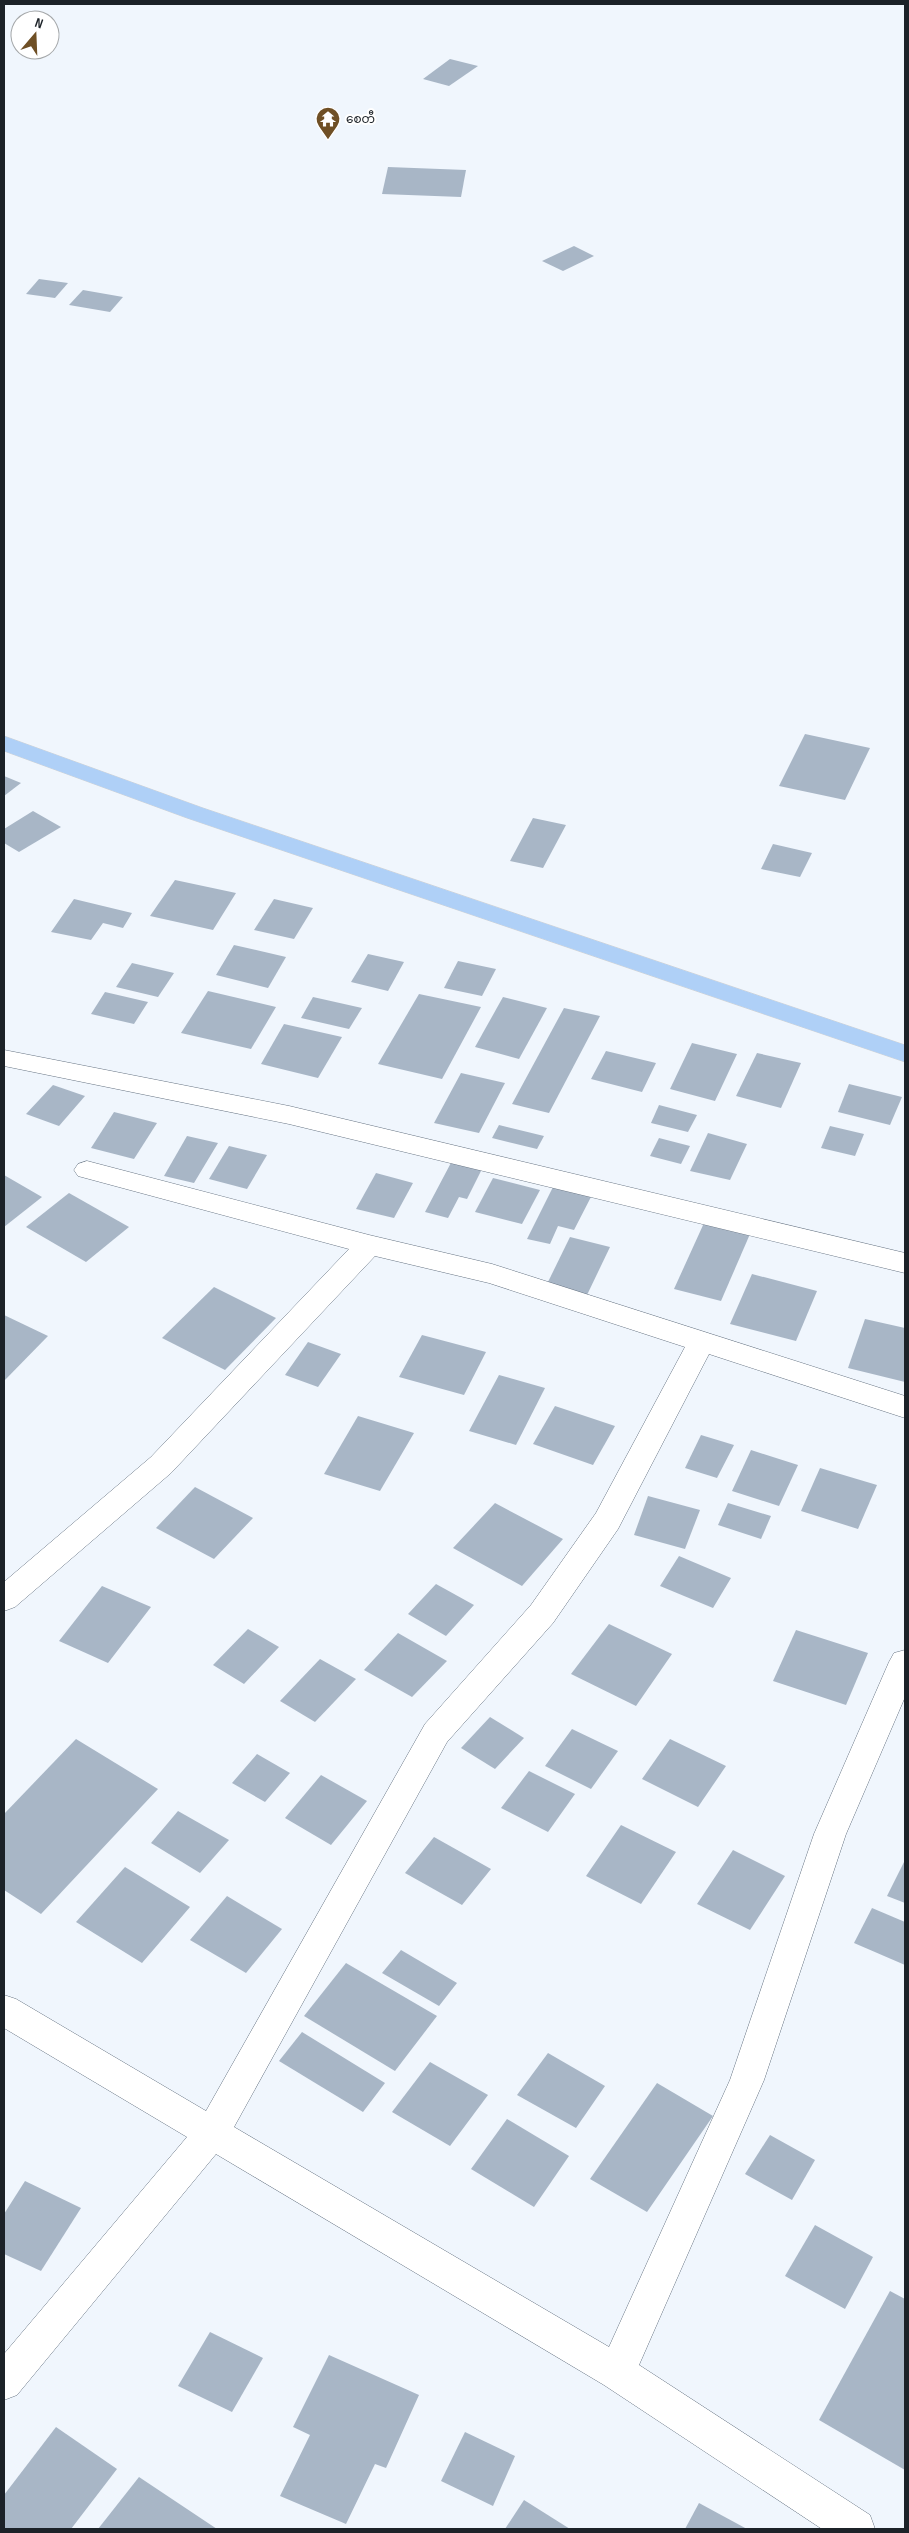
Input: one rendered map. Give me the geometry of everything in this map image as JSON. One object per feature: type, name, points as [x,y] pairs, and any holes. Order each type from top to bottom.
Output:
[{"type":"main road","points":[[4,743],[195,813],[905,1054]]},
{"type":"street","points":[[4,1058],[290,1115],[905,1263]]},
{"type":"street","points":[[87,1170],[370,1245],[492,1274],[905,1407]]},
{"type":"street","points":[[4,1599],[161,1465],[370,1245]]},
{"type":"street","points":[[4,2382],[212,2133],[436,1733],[542,1614],[607,1521],[702,1341]]},
{"type":"street","points":[[617,2372],[747,2080],[830,1834],[905,1662]]},
{"type":"street","points":[[4,2010],[617,2372],[856,2529]]},
{"type":"building","points":[[450,59],[478,66],[449,86],[423,79]]},
{"type":"building","points":[[388,167],[466,170],[461,197],[382,194]]},
{"type":"building","points":[[574,246],[594,256],[563,271],[542,261]]},
{"type":"building","points":[[39,279],[68,283],[55,298],[26,294]]},
{"type":"building","points":[[83,290],[123,297],[110,312],[69,305]]},
{"type":"building","points":[[805,734],[870,748],[845,800],[779,786]]},
{"type":"building","points":[[4,776],[21,783],[4,796]]},
{"type":"building","points":[[33,811],[61,827],[19,852],[4,843],[4,829]]},
{"type":"building","points":[[533,818],[566,825],[543,868],[510,861]]},
{"type":"building","points":[[773,844],[812,853],[800,877],[761,869]]},
{"type":"building","points":[[175,880],[236,893],[213,930],[150,916]]},
{"type":"building","points":[[74,899],[132,913],[123,928],[103,923],[91,940],[51,932]]},
{"type":"building","points":[[274,899],[313,908],[294,939],[254,930]]},
{"type":"building","points":[[234,945],[286,957],[268,988],[216,975]]},
{"type":"building","points":[[368,954],[404,962],[388,991],[351,982]]},
{"type":"building","points":[[458,961],[496,969],[482,996],[444,988]]},
{"type":"building","points":[[132,963],[174,973],[158,997],[116,987]]},
{"type":"building","points":[[208,991],[276,1007],[251,1049],[181,1033]]},
{"type":"building","points":[[105,992],[148,1002],[134,1024],[91,1014]]},
{"type":"building","points":[[419,994],[481,1007],[442,1079],[378,1064]]},
{"type":"building","points":[[313,997],[362,1008],[349,1029],[301,1018]]},
{"type":"building","points":[[503,997],[547,1008],[519,1059],[475,1047]]},
{"type":"building","points":[[564,1008],[600,1016],[549,1113],[512,1104]]},
{"type":"building","points":[[284,1024],[342,1037],[318,1078],[261,1064]]},
{"type":"building","points":[[692,1043],[737,1054],[715,1101],[670,1089]]},
{"type":"building","points":[[606,1051],[656,1063],[642,1092],[591,1079]]},
{"type":"building","points":[[757,1053],[801,1063],[781,1108],[736,1096]]},
{"type":"building","points":[[461,1073],[505,1083],[479,1133],[434,1123]]},
{"type":"building","points":[[849,1084],[902,1097],[890,1125],[838,1112]]},
{"type":"building","points":[[53,1085],[85,1096],[59,1126],[26,1114]]},
{"type":"building","points":[[659,1105],[697,1115],[688,1132],[651,1123]]},
{"type":"building","points":[[114,1112],[157,1123],[134,1159],[91,1148]]},
{"type":"building","points":[[499,1125],[544,1136],[537,1149],[492,1138]]},
{"type":"building","points":[[830,1126],[864,1134],[855,1156],[821,1148]]},
{"type":"building","points":[[708,1133],[747,1144],[730,1180],[690,1171]]},
{"type":"building","points":[[187,1136],[218,1143],[194,1183],[164,1176]]},
{"type":"building","points":[[659,1138],[690,1146],[681,1164],[650,1156]]},
{"type":"building","points":[[229,1146],[267,1155],[247,1189],[209,1179]]},
{"type":"building","points":[[453,1159],[483,1167],[467,1199],[459,1197],[448,1218],[425,1212]]},
{"type":"building","points":[[376,1173],[413,1183],[394,1218],[356,1209]]},
{"type":"building","points":[[4,1175],[42,1197],[4,1227]]},
{"type":"building","points":[[493,1178],[540,1190],[522,1224],[475,1212]]},
{"type":"building","points":[[554,1185],[592,1195],[574,1230],[558,1226],[550,1244],[527,1239]]},
{"type":"building","points":[[69,1193],[129,1227],[86,1262],[26,1227]]},
{"type":"building","points":[[704,1223],[750,1234],[721,1301],[674,1289]]},
{"type":"building","points":[[570,1237],[610,1247],[587,1295],[547,1284]]},
{"type":"building","points":[[752,1274],[817,1291],[796,1341],[730,1324]]},
{"type":"building","points":[[214,1287],[276,1318],[225,1370],[162,1338]]},
{"type":"building","points":[[4,1315],[48,1336],[4,1381]]},
{"type":"building","points":[[865,1319],[905,1328],[905,1382],[848,1368]]},
{"type":"building","points":[[422,1335],[486,1352],[464,1395],[399,1377]]},
{"type":"building","points":[[308,1342],[341,1354],[318,1387],[285,1375]]},
{"type":"building","points":[[499,1375],[545,1388],[516,1445],[469,1431]]},
{"type":"building","points":[[555,1406],[615,1426],[593,1465],[533,1444]]},
{"type":"building","points":[[358,1416],[414,1433],[380,1491],[324,1474]]},
{"type":"building","points":[[701,1435],[734,1445],[717,1478],[685,1468]]},
{"type":"building","points":[[751,1450],[798,1465],[779,1506],[732,1491]]},
{"type":"building","points":[[820,1468],[877,1485],[858,1529],[801,1511]]},
{"type":"building","points":[[195,1487],[253,1518],[214,1559],[156,1528]]},
{"type":"building","points":[[648,1496],[700,1510],[685,1549],[634,1535]]},
{"type":"building","points":[[495,1503],[563,1539],[522,1586],[453,1548]]},
{"type":"building","points":[[728,1503],[771,1516],[761,1539],[718,1525]]},
{"type":"building","points":[[679,1556],[731,1578],[713,1608],[660,1586]]},
{"type":"building","points":[[436,1584],[474,1605],[446,1636],[408,1614]]},
{"type":"building","points":[[102,1586],[151,1607],[108,1663],[59,1641]]},
{"type":"building","points":[[609,1624],[672,1654],[636,1706],[571,1674]]},
{"type":"building","points":[[248,1629],[279,1647],[244,1684],[213,1665]]},
{"type":"building","points":[[796,1630],[868,1653],[846,1705],[773,1681]]},
{"type":"building","points":[[398,1633],[447,1661],[412,1697],[364,1670]]},
{"type":"building","points":[[320,1659],[356,1679],[315,1722],[280,1701]]},
{"type":"building","points":[[490,1717],[524,1738],[495,1769],[461,1748]]},
{"type":"building","points":[[572,1729],[618,1751],[591,1789],[545,1766]]},
{"type":"building","points":[[76,1739],[158,1789],[41,1914],[4,1890],[4,1814]]},
{"type":"building","points":[[670,1739],[726,1766],[698,1807],[642,1779]]},
{"type":"building","points":[[257,1754],[290,1773],[265,1802],[232,1783]]},
{"type":"building","points":[[529,1771],[575,1794],[548,1832],[501,1808]]},
{"type":"building","points":[[321,1775],[367,1801],[331,1845],[285,1818]]},
{"type":"building","points":[[178,1811],[229,1840],[200,1873],[151,1843]]},
{"type":"building","points":[[621,1825],[676,1852],[641,1904],[586,1876]]},
{"type":"building","points":[[434,1837],[491,1869],[462,1905],[405,1873]]},
{"type":"building","points":[[733,1850],[785,1876],[750,1930],[697,1904]]},
{"type":"building","points":[[905,1860],[905,1903],[887,1896]]},
{"type":"building","points":[[125,1867],[190,1907],[142,1963],[76,1922]]},
{"type":"building","points":[[227,1896],[282,1929],[246,1973],[190,1940]]},
{"type":"building","points":[[872,1908],[905,1922],[905,1965],[854,1943]]},
{"type":"building","points":[[401,1950],[457,1983],[439,2006],[382,1973]]},
{"type":"building","points":[[346,1963],[437,2016],[395,2071],[304,2016]]},
{"type":"building","points":[[302,2032],[385,2083],[363,2112],[279,2061]]},
{"type":"building","points":[[548,2053],[605,2086],[576,2128],[517,2095]]},
{"type":"building","points":[[430,2062],[488,2095],[450,2146],[392,2112]]},
{"type":"building","points":[[657,2083],[713,2116],[647,2212],[590,2179]]},
{"type":"building","points":[[507,2119],[569,2156],[534,2207],[471,2169]]},
{"type":"building","points":[[770,2135],[815,2160],[792,2200],[745,2174]]},
{"type":"building","points":[[25,2181],[81,2208],[41,2271],[4,2254],[4,2214]]},
{"type":"building","points":[[815,2225],[873,2257],[845,2309],[785,2276]]},
{"type":"building","points":[[890,2291],[905,2299],[905,2470],[819,2420]]},
{"type":"building","points":[[210,2332],[263,2358],[232,2412],[178,2386]]},
{"type":"building","points":[[329,2355],[419,2395],[386,2468],[375,2464],[346,2524],[280,2496],[310,2435],[293,2427]]},
{"type":"building","points":[[56,2427],[117,2469],[71,2529],[4,2529],[4,2495]]},
{"type":"building","points":[[465,2432],[515,2456],[493,2506],[441,2481]]},
{"type":"building","points":[[139,2477],[217,2529],[98,2529]]},
{"type":"building","points":[[524,2500],[570,2529],[505,2529]]},
{"type":"building","points":[[699,2503],[747,2529],[685,2529]]},
{"type":"place","name":"စေတီ","points":[[328,140]]}]
